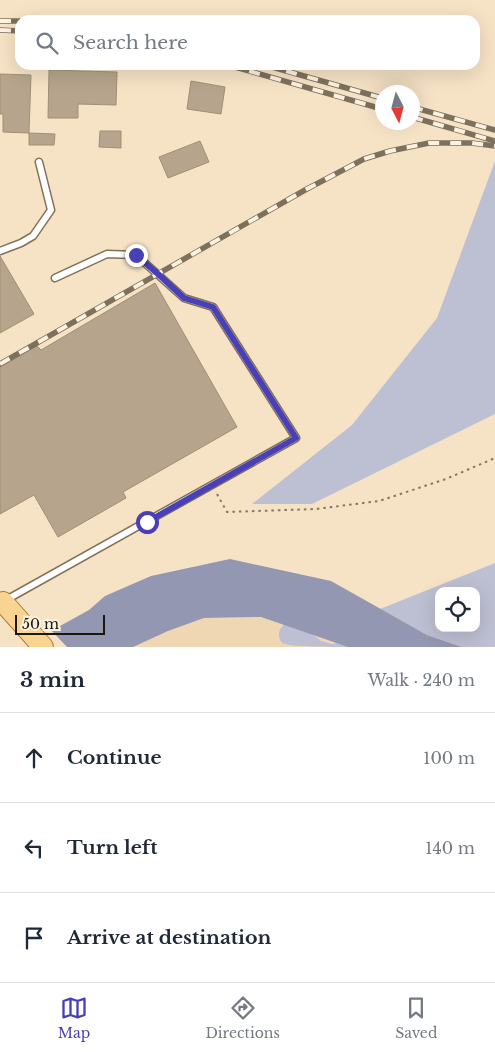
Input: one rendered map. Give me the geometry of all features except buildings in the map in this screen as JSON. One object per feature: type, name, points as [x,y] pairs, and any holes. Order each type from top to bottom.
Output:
[{"type":"main road","points":[[2,603],[43,647]]},
{"type":"lane","points":[[0,251],[22,243],[33,236],[52,210],[39,162]]},
{"type":"lane","points":[[2,603],[296,438],[213,307],[184,298],[136,255],[107,254],[55,278]]},
{"type":"path","points":[[212,485],[227,512],[316,509],[379,501],[446,479],[495,458]]},
{"type":"shaded area","points":[[495,161],[495,414],[312,504],[252,504],[352,425],[437,318]]},
{"type":"shaded area","points":[[230,559],[331,581],[427,635],[462,647],[348,647],[261,617],[204,618],[168,631],[133,647],[22,647],[89,610],[105,596],[151,576]]},
{"type":"shaded area","points":[[495,563],[495,647],[462,647],[427,635],[380,609],[435,587]]},
{"type":"shaded area","points":[[261,617],[348,647],[133,647],[168,631],[204,618]]},
{"type":"shaded area","points":[[288,622],[312,634],[321,641],[356,647],[284,644],[280,639],[279,632]]},
{"type":"pier","points":[[50,629],[67,647],[20,647],[21,645]]},
{"type":"railway","points":[[0,21],[15,21]]},
{"type":"railway","points":[[0,30],[15,31]]},
{"type":"railway","points":[[246,70],[375,107]]},
{"type":"railway","points":[[283,70],[375,96]]},
{"type":"railway","points":[[420,109],[495,130]]},
{"type":"railway","points":[[420,119],[495,141]]},
{"type":"railway","points":[[0,364],[305,190],[364,159],[390,151],[429,143],[472,143],[495,146]]},
{"type":"route","points":[[136,255],[184,298],[213,307],[296,438],[147,522]]}]
